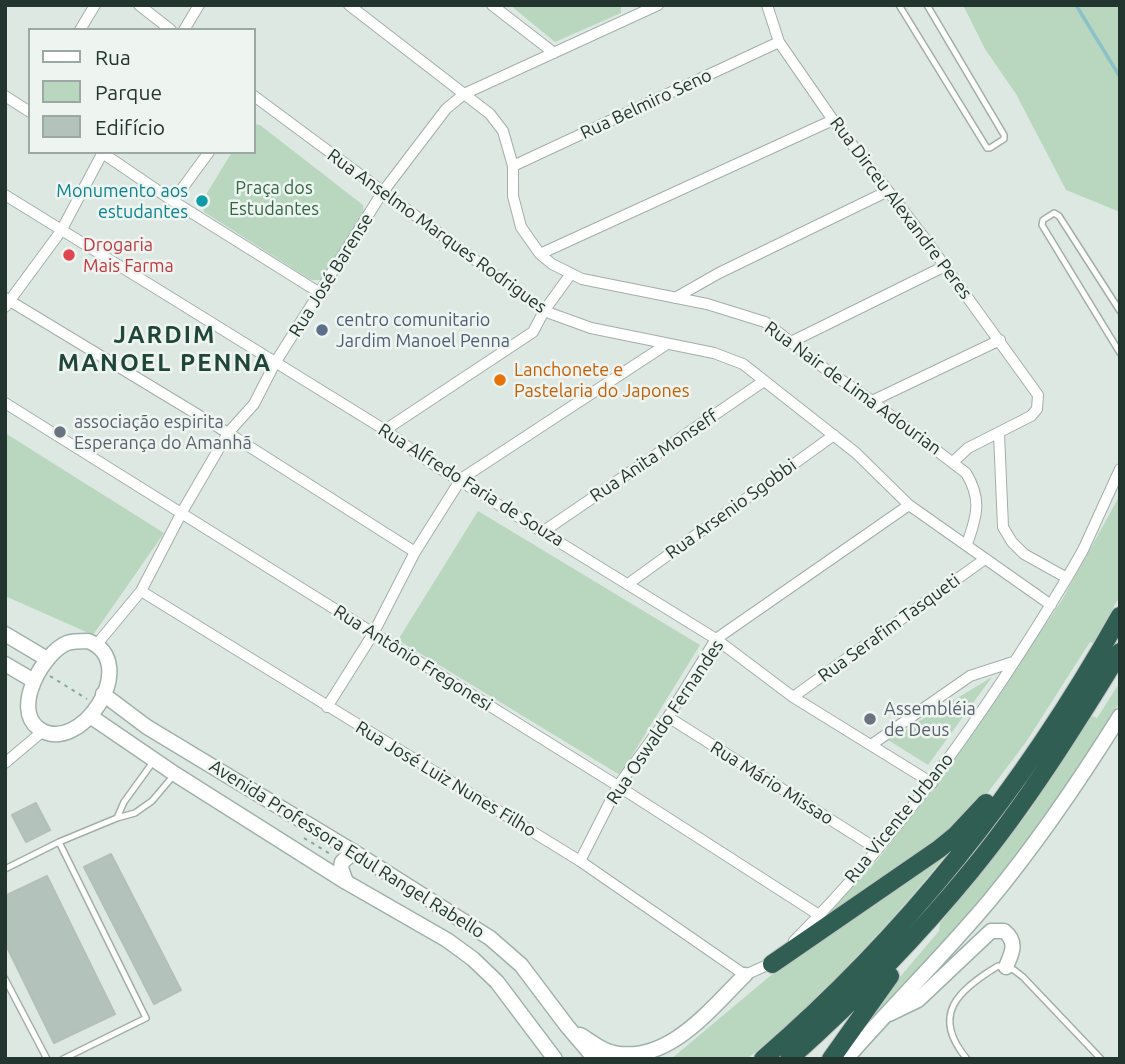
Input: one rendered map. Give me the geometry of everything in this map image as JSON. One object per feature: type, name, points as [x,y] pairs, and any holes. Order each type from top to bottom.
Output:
[{"type":"highway","points":[[763,1059],[830,998],[946,874],[991,815],[1058,717],[1120,616]]},
{"type":"highway","points":[[831,1059],[867,1005],[918,942],[1024,800],[1120,652]]},
{"type":"highway","points":[[1079,719],[1120,667]]},
{"type":"highway","points":[[772,964],[905,874],[956,835],[975,817],[1058,717]]},
{"type":"highway","points":[[789,1059],[872,981],[971,872]]},
{"type":"main road","points":[[5,634],[47,659]]},
{"type":"main road","points":[[88,641],[97,644],[107,656],[109,682],[90,716],[75,730],[63,734],[52,735],[35,726],[27,706],[34,681],[47,659],[67,643],[88,641]]},
{"type":"main road","points":[[5,664],[34,681]]},
{"type":"main road","name":"Avenida Professora Edul Rangel Rabello","points":[[103,694],[147,727],[490,938],[521,965],[597,1059]]},
{"type":"main road","name":"Avenida Professora Edul Rangel Rabello","points":[[90,716],[175,774],[346,882],[447,940],[473,959],[497,982],[555,1059]]},
{"type":"main road","points":[[846,1059],[988,902],[1023,859],[1120,716]]},
{"type":"main road","points":[[346,882],[341,868],[342,862],[354,852]]},
{"type":"main road","points":[[881,1018],[918,1000],[991,931],[1004,932],[1012,939],[1013,947],[1006,967]]},
{"type":"main road","points":[[568,1026],[613,1053],[653,1050],[684,1034],[746,975]]},
{"type":"street","points":[[81,28],[95,5]]},
{"type":"street","points":[[139,5],[169,28]]},
{"type":"street","points":[[185,28],[199,5]]},
{"type":"street","name":"Rua Nair de Lima Adourian","points":[[349,5],[490,114],[503,131],[513,166],[513,196],[521,227],[540,254],[570,275],[675,298],[765,322],[828,372],[872,401],[966,472],[975,487],[977,504],[974,526],[967,544]]},
{"type":"street","points":[[492,5],[554,53]]},
{"type":"street","name":"Rua José Barense","points":[[97,644],[141,591],[182,512],[228,433],[254,404],[275,363],[382,193],[446,109],[464,94],[554,53],[642,8],[658,5]]},
{"type":"street","name":"Rua Dirceu Alexandre Peres","points":[[767,5],[779,42],[833,120],[945,265],[1038,395],[1037,409],[1031,416],[999,434]]},
{"type":"street","name":"Rua Belmiro Seno","points":[[513,166],[779,42]]},
{"type":"street","points":[[5,96],[28,110]]},
{"type":"street","name":"Rua Anselmo Marques Rodrigues","points":[[256,98],[544,311],[591,328],[714,353],[743,364],[834,435],[909,505],[1051,605]]},
{"type":"street","points":[[540,254],[833,120]]},
{"type":"street","points":[[102,154],[61,230],[7,302],[228,433],[415,552]]},
{"type":"street","points":[[104,154],[173,201],[320,293]]},
{"type":"street","points":[[173,201],[208,154]]},
{"type":"street","points":[[675,298],[719,273],[888,191]]},
{"type":"street","name":"Rua Alfredo Faria de Souza","points":[[5,195],[716,639],[793,697],[932,783]]},
{"type":"street","points":[[791,342],[945,265]]},
{"type":"street","points":[[385,430],[533,332],[544,311],[570,275]]},
{"type":"street","points":[[872,401],[1000,340]]},
{"type":"street","points":[[327,707],[373,634],[415,552],[461,479],[667,344]]},
{"type":"street","name":"Rua Anita Monseff","points":[[544,531],[764,381]]},
{"type":"street","name":"Rua Antônio Fregonesi","points":[[5,403],[618,786],[819,915]]},
{"type":"street","points":[[954,461],[968,448],[999,434],[1003,527],[1012,542],[1024,554],[1067,578]]},
{"type":"street","name":"Rua Arsenio Sgobbi","points":[[628,584],[834,435]]},
{"type":"street","name":"Rua Vicente Urbano","points":[[772,964],[819,915],[932,783],[1051,605],[1083,550],[1120,469]]},
{"type":"street","name":"Rua Oswaldo Fernandes","points":[[580,861],[618,786],[668,717],[716,639],[909,505]]},
{"type":"street","name":"Rua Serafim Tasqueti","points":[[793,697],[985,559]]},
{"type":"street","name":"Rua José Luiz Nunes Filho","points":[[141,591],[580,861],[746,975]]},
{"type":"street","points":[[871,745],[970,676],[1013,662]]},
{"type":"street","name":"Rua Mário Missao","points":[[668,717],[877,849]]},
{"type":"street","points":[[5,763],[43,731]]},
{"type":"street","points":[[746,975],[772,964]]},
{"type":"lane","points":[[899,5],[987,148],[990,148],[1004,139],[1004,135],[927,5]]},
{"type":"lane","points":[[1120,311],[1059,216],[1054,213],[1043,220],[1042,225],[1120,353]]},
{"type":"lane","points":[[117,818],[124,802],[155,760]]},
{"type":"lane","points":[[5,869],[59,842],[138,811],[152,801],[175,774]]},
{"type":"lane","points":[[124,802],[138,811]]},
{"type":"lane","points":[[59,842],[146,1018],[63,1059]]},
{"type":"lane","points":[[967,1059],[952,1037],[948,1016],[956,999],[998,966],[1006,967],[1023,977],[1101,1059]]},
{"type":"lane","points":[[5,979],[47,1059]]},
{"type":"green space","points":[[510,5],[621,5],[621,13],[555,42]]},
{"type":"green space","points":[[963,5],[1120,5],[1120,212],[1066,190],[1016,94],[985,49]]},
{"type":"green space","name":"Praça dos Estudantes","points":[[256,124],[363,205],[364,217],[327,277],[311,280],[204,212],[202,201],[231,154],[256,154]]},
{"type":"green space","points":[[5,433],[164,533],[93,635],[5,596]]},
{"type":"green space","points":[[1120,495],[1120,596],[1093,643],[1090,642],[1026,742],[977,807],[958,825],[816,926],[876,862],[938,783],[1062,600]]},
{"type":"green space","points":[[478,511],[700,645],[620,775],[398,640]]},
{"type":"green space","points":[[992,677],[928,765],[888,740]]},
{"type":"green space","points":[[1120,682],[1120,702],[1014,860],[843,1059],[859,1025],[939,931],[940,923],[1028,813],[1092,716],[1097,718]]},
{"type":"green space","points":[[951,849],[854,959],[802,1011],[747,1059],[671,1059],[770,976]]},
{"type":"building","points":[[36,803],[50,830],[26,842],[12,815]]},
{"type":"building","points":[[111,854],[181,990],[154,1004],[84,867]]},
{"type":"building","points":[[47,876],[115,1014],[54,1043],[5,943],[5,896]]},
{"type":"waterway","points":[[1076,5],[1120,77]]},
{"type":"place","name":"Monumento aos estudantes","points":[[202,201]]},
{"type":"place","name":"Drogaria Mais Farma","points":[[69,255]]},
{"type":"place","name":"centro comunitario Jardim Manoel Penna","points":[[322,330]]},
{"type":"place","name":"Lanchonete e Pastelaria do Japones","points":[[500,380]]},
{"type":"place","name":"associação espirita Esperança do Amanhã","points":[[60,432]]},
{"type":"place","name":"Assembléia de Deus","points":[[870,719]]},
{"type":"district","name":"JARDIM MANOEL PENNA","points":[[165,349]]}]
